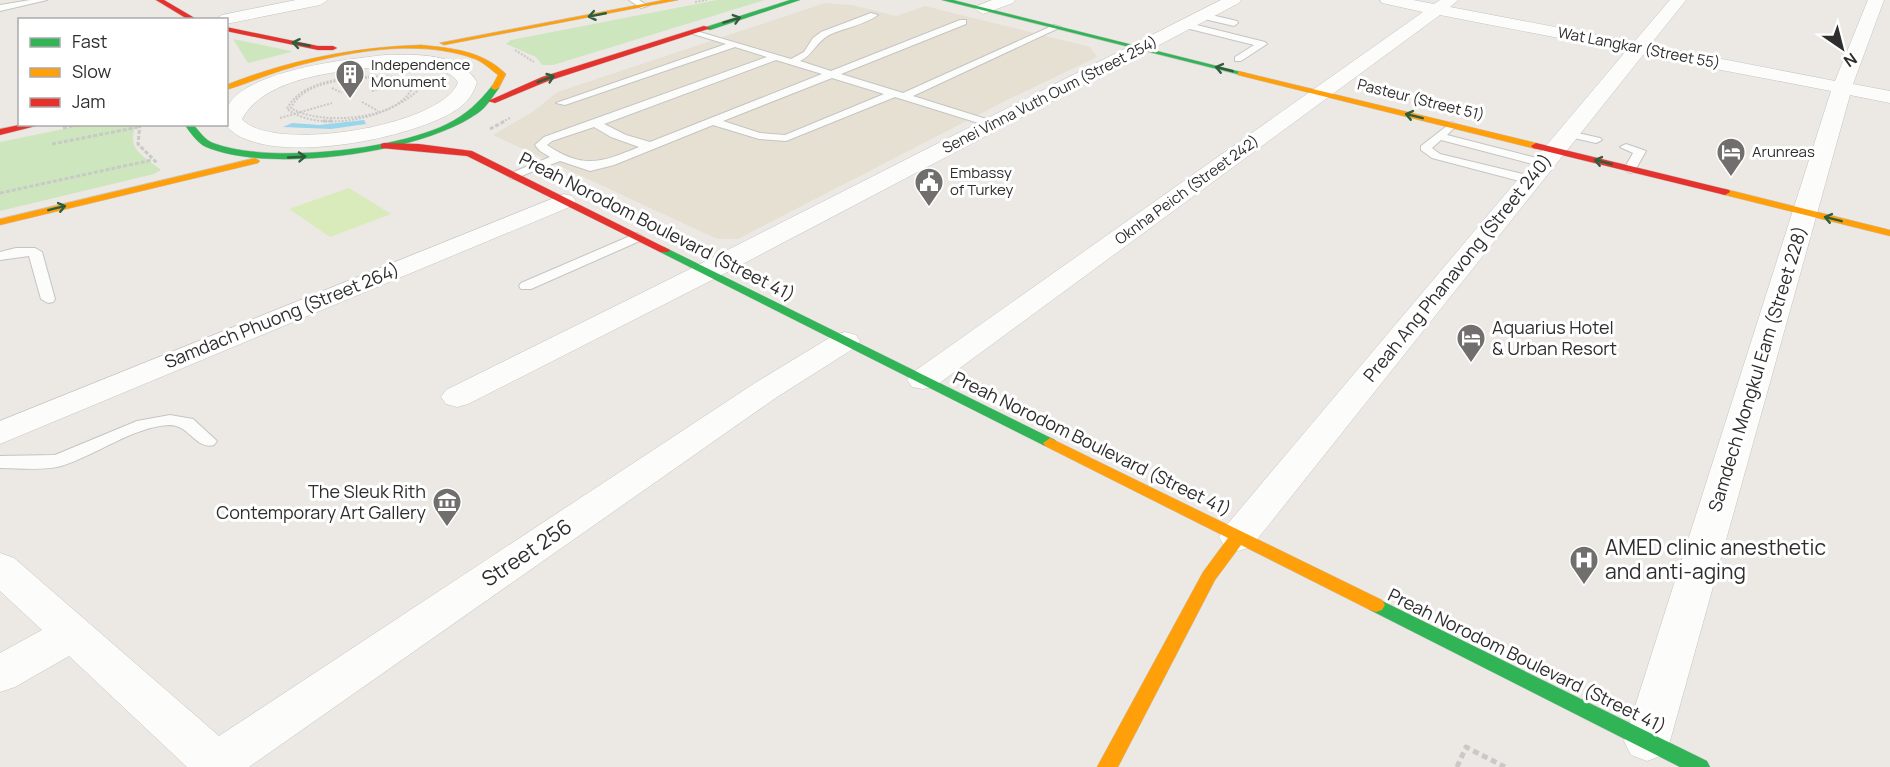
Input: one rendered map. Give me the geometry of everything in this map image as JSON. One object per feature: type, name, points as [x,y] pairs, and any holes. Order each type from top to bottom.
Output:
[{"type":"main road","points":[[159,0],[191,18]]},
{"type":"main road","points":[[228,29],[318,48],[380,50],[414,48],[639,3],[675,0]]},
{"type":"main road","points":[[189,126],[191,134],[206,146],[234,154],[270,157],[325,155],[384,146],[415,138],[463,120],[492,101],[545,79],[797,0]]},
{"type":"main road","name":"Pasteur (Street 51)","points":[[945,0],[1452,125],[1550,157],[1630,169],[1890,233]]},
{"type":"main road","points":[[414,48],[454,52],[477,57],[493,64],[502,74],[502,86],[492,101]]},
{"type":"main road","points":[[229,87],[295,64],[380,50]]},
{"type":"main road","points":[[463,120],[459,135],[469,153]]},
{"type":"main road","points":[[0,132],[30,126]]},
{"type":"main road","name":"Preah Norodom Boulevard (Street 41)","points":[[384,146],[436,148],[469,153],[1700,767]]},
{"type":"main road","points":[[0,222],[270,157]]},
{"type":"main road","points":[[1107,767],[1209,576],[1238,537]]},
{"type":"street","points":[[228,19],[320,0]]},
{"type":"street","points":[[983,9],[1006,0]]},
{"type":"street","name":"Senei Vinna Vuth Oum (Street 254)","points":[[457,397],[706,272],[1233,0]]},
{"type":"street","name":"Wat Langkar (Street 55)","points":[[1388,0],[1444,5],[1639,48],[1890,97]]},
{"type":"street","name":"Preah Ang Phanavong (Street 240)","points":[[1238,537],[1678,0]]},
{"type":"street","name":"Samdech Mongkul Eam (Street 228)","points":[[1647,741],[1842,87],[1876,0]]},
{"type":"street","name":"Oknha Peich (Street 242)","points":[[923,380],[1444,5]]},
{"type":"street","points":[[404,60],[444,65],[457,70],[466,77],[467,85],[463,94],[452,104],[419,120],[384,130],[323,140],[277,140],[249,135],[239,130],[231,119],[234,110],[243,100],[258,91],[304,73],[354,63],[404,60]]},
{"type":"street","name":"Samdach Phuong (Street 264)","points":[[0,433],[564,201]]},
{"type":"street","name":"Street 256","points":[[214,765],[766,390],[844,341]]},
{"type":"street","points":[[0,568],[214,765]]},
{"type":"street","points":[[0,674],[73,633]]},
{"type":"lane","points":[[0,8],[43,0]]},
{"type":"lane","points":[[792,62],[807,54],[816,40],[824,34],[874,15]]},
{"type":"lane","points":[[1194,20],[1234,23]]},
{"type":"lane","points":[[1194,20],[1262,44],[1238,59]]},
{"type":"lane","points":[[777,57],[543,142],[544,149],[584,166],[598,166],[963,22]]},
{"type":"lane","points":[[713,122],[759,136],[786,138],[897,95],[1057,27]]},
{"type":"lane","points":[[696,32],[992,124]]},
{"type":"lane","points":[[561,102],[735,44]]},
{"type":"lane","points":[[596,123],[606,130],[637,143],[651,146]]},
{"type":"lane","points":[[1452,125],[1425,148],[1428,152],[1493,170],[1550,157],[1596,140]]},
{"type":"lane","points":[[1439,136],[1509,154],[1550,157]]},
{"type":"lane","points":[[1626,147],[1640,151],[1630,169]]},
{"type":"lane","points":[[1493,170],[1509,154]]},
{"type":"lane","points":[[512,175],[560,157]]},
{"type":"lane","points":[[526,286],[637,237]]},
{"type":"lane","points":[[0,256],[16,252],[35,252],[48,300]]},
{"type":"lane","points":[[0,462],[57,461],[143,425],[170,420],[187,423],[208,441]]},
{"type":"path","points":[[383,76],[405,78],[417,86],[415,96],[398,106],[381,112],[337,120],[308,120],[297,117],[287,109],[292,99],[300,93],[324,84],[354,78],[383,76]]},
{"type":"path","points":[[368,77],[393,78],[406,81],[413,86],[411,96],[395,106],[378,112],[338,119],[311,118],[296,113],[291,108],[296,99],[325,85],[368,77]]},
{"type":"path","points":[[372,91],[406,81]]},
{"type":"path","points":[[362,102],[378,111]]},
{"type":"path","points":[[296,113],[332,103]]},
{"type":"path","points":[[46,146],[140,126],[138,144],[159,164]]},
{"type":"path","points":[[0,193],[153,160]]},
{"type":"path","points":[[1457,767],[1466,747],[1504,767]]},
{"type":"shaded area","points":[[825,3],[852,5],[896,16],[925,6],[1090,47],[1097,57],[1005,101],[738,239],[717,239],[493,135],[534,111],[557,92]]},
{"type":"green space","points":[[717,0],[765,0],[553,65],[542,65],[536,57],[506,44],[511,40]]},
{"type":"green space","points":[[233,39],[291,51],[291,52],[248,63]]},
{"type":"green space","points":[[78,126],[136,126],[133,133],[135,146],[143,156],[161,170],[154,174],[0,211],[0,142]]},
{"type":"green space","points":[[349,188],[391,214],[330,237],[289,209]]},
{"type":"water","points":[[364,120],[366,124],[331,129],[283,127],[292,123],[319,125]]},
{"type":"traffic: fast","points":[[707,28],[797,0]]},
{"type":"traffic: fast","points":[[945,0],[1241,73]]},
{"type":"traffic: fast","points":[[190,126],[207,144],[225,149],[252,154],[288,156],[329,154],[412,139],[449,126],[477,109],[495,88]]},
{"type":"traffic: fast","points":[[664,250],[1050,443]]},
{"type":"traffic: fast","points":[[1376,605],[1700,767]]},
{"type":"traffic: slow","points":[[444,43],[675,0]]},
{"type":"traffic: slow","points":[[228,87],[316,59],[352,52],[421,47],[452,50],[479,58],[502,74],[495,88]]},
{"type":"traffic: slow","points":[[1241,73],[1536,146]]},
{"type":"traffic: slow","points":[[0,222],[255,161]]},
{"type":"traffic: slow","points":[[1725,192],[1890,233]]},
{"type":"traffic: slow","points":[[1050,443],[1376,605]]},
{"type":"traffic: slow","points":[[1107,767],[1209,576],[1238,537]]},
{"type":"traffic: jam","points":[[159,0],[191,18]]},
{"type":"traffic: jam","points":[[492,101],[545,79],[707,28]]},
{"type":"traffic: jam","points":[[228,29],[318,48],[333,48]]},
{"type":"traffic: jam","points":[[0,132],[30,126]]},
{"type":"traffic: jam","points":[[384,146],[419,147],[469,153],[664,250]]},
{"type":"traffic: jam","points":[[1536,146],[1725,192]]},
{"type":"place","name":"Independence Monument","points":[[350,100]]},
{"type":"place","name":"Arunreas","points":[[1731,178]]},
{"type":"place","name":"Embassy of Turkey","points":[[929,208]]},
{"type":"place","name":"Aquarius Hotel & Urban Resort","points":[[1471,364]]},
{"type":"place","name":"The Sleuk Rith Contemporary Art Gallery","points":[[447,528]]},
{"type":"place","name":"AMED clinic anesthetic and anti-aging","points":[[1584,586]]}]
